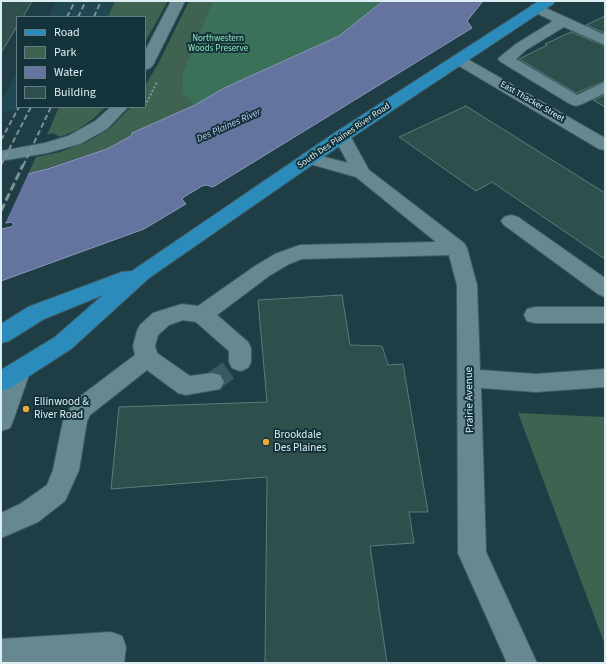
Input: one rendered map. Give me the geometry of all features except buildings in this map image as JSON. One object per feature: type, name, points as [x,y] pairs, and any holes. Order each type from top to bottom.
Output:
[{"type":"main road","name":"South Des Plaines River Road","points":[[10,377],[63,343],[142,273],[342,136],[542,5]]},
{"type":"main road","name":"South Des Plaines River Road","points":[[1,335],[36,313],[142,273]]},
{"type":"street","points":[[146,63],[178,1]]},
{"type":"street","points":[[542,5],[563,21],[605,41]]},
{"type":"street","points":[[563,21],[521,47],[506,60],[576,101],[605,87]]},
{"type":"street","name":"East Thacker Street","points":[[459,60],[605,145]]},
{"type":"street","points":[[1,156],[47,148],[74,140],[101,125],[119,108]]},
{"type":"street","points":[[342,136],[362,173]]},
{"type":"street","points":[[310,158],[362,173],[456,248]]},
{"type":"street","points":[[511,222],[605,289]]},
{"type":"street","points":[[202,315],[262,270],[282,259],[300,252],[329,250],[456,248]]},
{"type":"street","name":"Prairie Avenue","points":[[456,248],[467,285],[472,553],[522,663]]},
{"type":"street","points":[[212,382],[186,386],[147,358],[144,346],[148,331],[161,319],[182,312],[202,315],[240,348],[240,362]]},
{"type":"street","points":[[535,315],[605,315]]},
{"type":"street","points":[[1,526],[29,512],[56,493],[66,470],[74,421],[82,408],[147,358]]},
{"type":"street","points":[[1,421],[10,377]]},
{"type":"street","points":[[469,378],[536,383],[605,378]]},
{"type":"street","points":[[1,654],[111,647],[109,663]]},
{"type":"shaded area","points":[[57,1],[115,1],[108,16],[49,16]]},
{"type":"shaded area","points":[[16,75],[16,108],[27,108],[1,113],[1,101]]},
{"type":"green space","points":[[115,1],[168,1],[146,40],[146,16],[108,16]]},
{"type":"green space","name":"Northwestern Woods Preserve","points":[[189,1],[383,1],[195,105],[107,149],[28,174],[36,157],[60,152],[87,142],[109,129],[130,108],[146,108],[146,84],[159,62]]},
{"type":"green space","name":"Northwestern Woods Preserve","points":[[213,1],[383,1],[339,36],[224,88],[195,105],[183,94],[183,73]]},
{"type":"green space","points":[[59,108],[105,108],[93,119],[77,130],[60,137],[53,133],[47,135]]},
{"type":"green space","points":[[518,413],[605,417],[605,645]]},
{"type":"water","name":"Des Plaines River","points":[[383,1],[483,1],[467,21],[472,28],[213,187],[206,185],[202,186],[184,197],[182,199],[186,204],[144,229],[1,281],[1,229],[11,227],[14,224],[11,222],[1,224],[1,181],[47,169],[107,149],[131,136],[132,133],[195,105],[224,88],[339,36]]},
{"type":"pier","points":[[29,172],[4,226],[1,226],[1,179]]},
{"type":"tunnel","points":[[212,382],[240,362]]},
{"type":"railway","points":[[68,16],[75,1]]},
{"type":"railway","points":[[78,16],[86,1]]},
{"type":"railway","points":[[94,16],[101,1]]},
{"type":"railway","points":[[1,140],[18,108]]},
{"type":"railway","points":[[1,165],[30,108]]},
{"type":"railway","points":[[23,166],[51,108]]},
{"type":"railway","points":[[1,211],[23,165]]},
{"type":"place","name":"Ellinwood & River Road","points":[[26,409]]},
{"type":"place","name":"Brookdale Des Plaines","points":[[266,442]]}]
